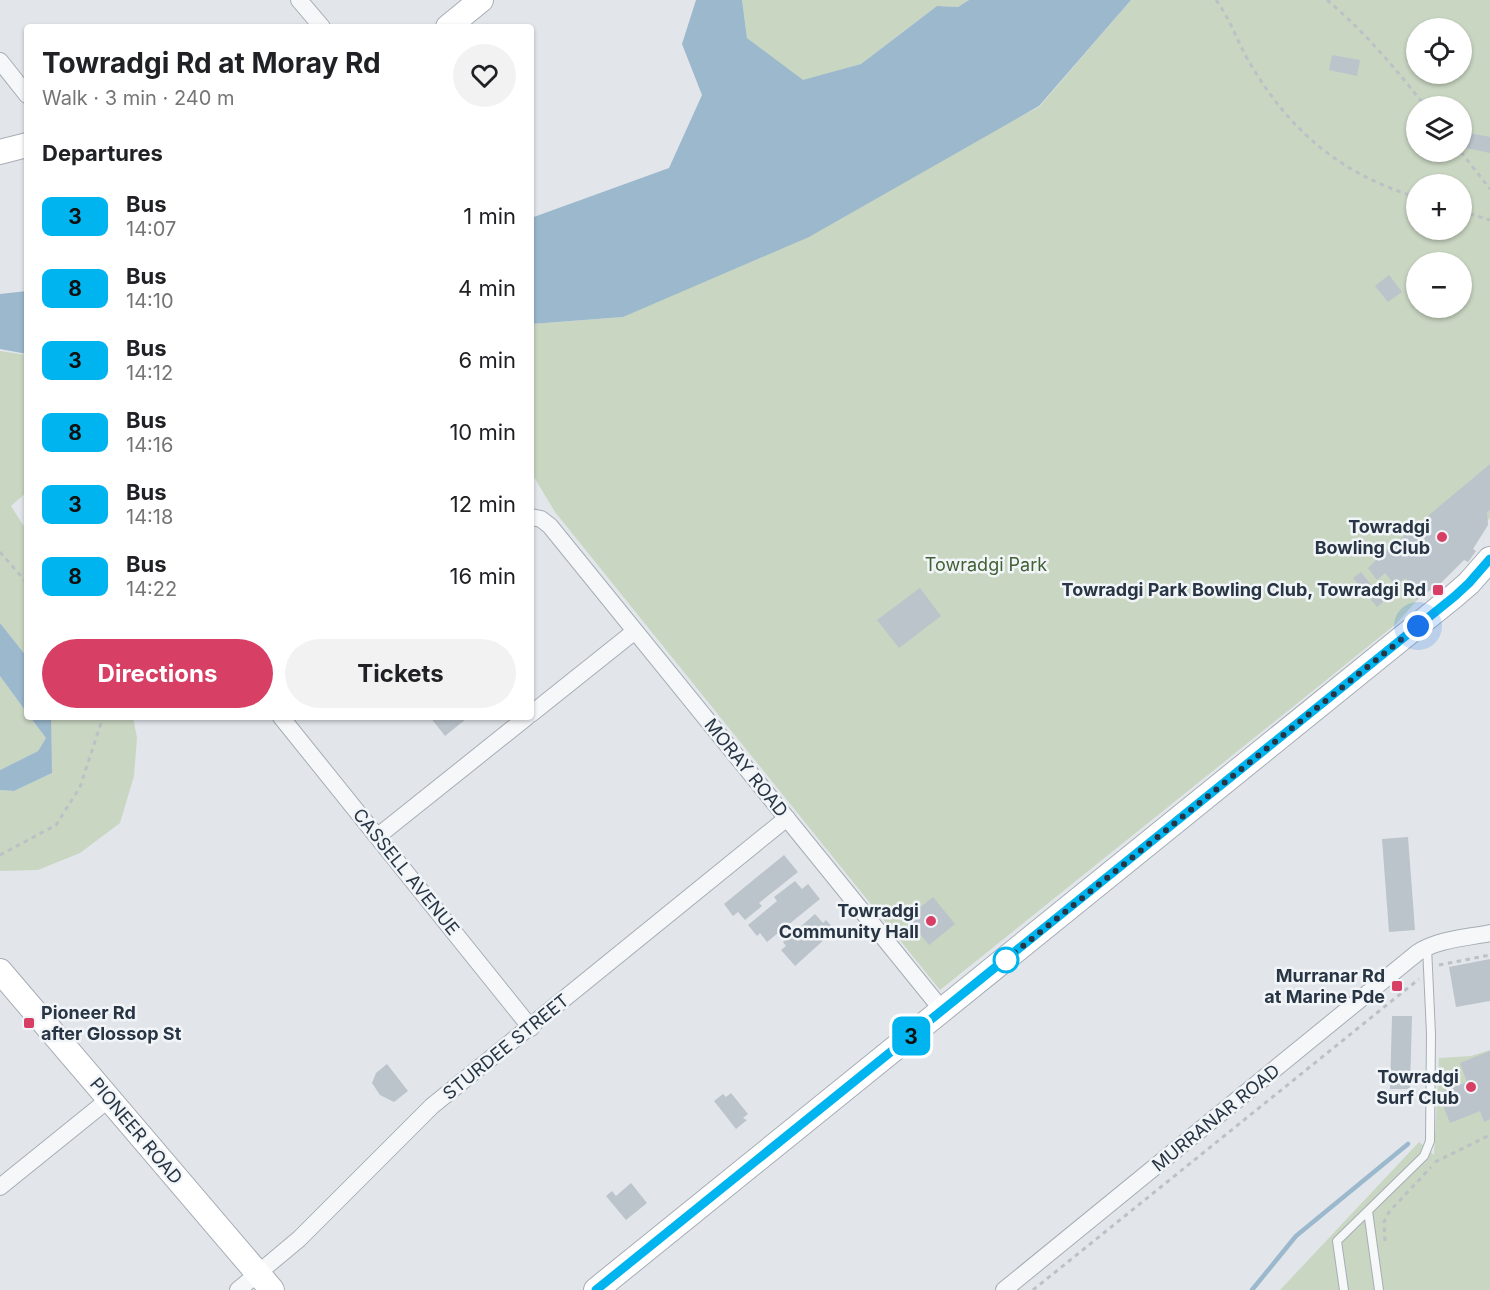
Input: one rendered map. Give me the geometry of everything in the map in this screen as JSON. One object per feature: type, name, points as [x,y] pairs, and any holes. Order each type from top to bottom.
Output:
[{"type":"main road","points":[[452,24],[480,0]]},
{"type":"main road","points":[[0,152],[24,146]]},
{"type":"main road","points":[[596,1290],[1455,596],[1490,559]]},
{"type":"main road","name":"PIONEER ROAD","points":[[0,971],[265,1282]]},
{"type":"street","points":[[299,0],[319,24]]},
{"type":"street","points":[[0,61],[24,91]]},
{"type":"street","name":"MORAY ROAD","points":[[534,518],[541,519],[550,526],[943,1011]]},
{"type":"street","points":[[534,712],[635,631]]},
{"type":"street","name":"CASSELL AVENUE","points":[[283,720],[531,1028]]},
{"type":"street","points":[[378,836],[523,720]]},
{"type":"street","name":"STURDEE STREET","points":[[238,1290],[265,1282],[334,1204],[432,1106],[787,818]]},
{"type":"street","points":[[1427,946],[1490,933]]},
{"type":"street","name":"MURRANAR ROAD","points":[[1004,1290],[1427,946]]},
{"type":"street","points":[[0,1187],[109,1099]]},
{"type":"lane","points":[[1344,1290],[1337,1241],[1425,1156],[1430,1141],[1431,1034],[1427,946]]},
{"type":"lane","points":[[1368,1211],[1380,1290]]},
{"type":"path","points":[[1216,0],[1227,15],[1250,64],[1275,103],[1314,144],[1372,182],[1406,194]]},
{"type":"path","points":[[1327,0],[1343,13],[1392,65],[1417,96]]},
{"type":"path","points":[[1469,162],[1490,189]]},
{"type":"path","points":[[1472,214],[1490,220]]},
{"type":"path","points":[[0,552],[24,580]]},
{"type":"path","points":[[0,855],[56,825],[80,787],[102,720]]},
{"type":"path","points":[[1033,1290],[1428,972],[1439,965],[1490,955]]},
{"type":"path","points":[[1386,1245],[1384,1222],[1389,1212],[1437,1161],[1490,1134]]},
{"type":"green space","points":[[742,0],[969,0],[958,7],[937,6],[861,64],[802,81],[747,38]]},
{"type":"green space","name":"Towradgi Park","points":[[1131,0],[1490,0],[1490,518],[1396,624],[940,990],[555,512],[534,477],[534,324],[623,317],[1039,107]]},
{"type":"green space","points":[[0,351],[24,355],[24,495],[11,506],[24,526],[24,653],[0,623]]},
{"type":"green space","points":[[0,676],[24,709],[24,720],[32,720],[46,738],[38,751],[0,770]]},
{"type":"green space","points":[[49,720],[134,720],[137,738],[134,776],[120,823],[80,853],[38,870],[0,871],[0,790],[14,791],[52,773]]},
{"type":"green space","points":[[1490,1050],[1490,1290],[1280,1290],[1419,1142],[1434,1155],[1439,1058],[1471,1056]]},
{"type":"water","points":[[696,0],[742,0],[747,38],[803,80],[861,64],[937,6],[958,7],[969,0],[1131,0],[1039,106],[809,237],[623,317],[534,324],[534,217],[669,168],[702,95],[682,44]]},
{"type":"water","points":[[24,291],[24,353],[0,349],[0,294]]},
{"type":"water","points":[[0,623],[24,653],[24,709],[0,676]]},
{"type":"water","points":[[32,720],[51,720],[52,773],[14,791],[0,790],[0,770],[38,751],[46,738]]},
{"type":"building","points":[[1332,55],[1360,60],[1357,76],[1329,70]]},
{"type":"building","points":[[1472,134],[1490,137],[1490,153],[1472,149]]},
{"type":"building","points":[[1389,275],[1402,292],[1388,302],[1375,286]]},
{"type":"building","name":"Towradgi Bowling Club","points":[[1490,464],[1488,525],[1473,549],[1476,551],[1468,562],[1464,560],[1441,583],[1416,600],[1406,578],[1395,585],[1385,573],[1377,580],[1368,568]]},
{"type":"building","points":[[1361,572],[1384,601],[1377,607],[1353,578]]},
{"type":"building","points":[[920,588],[941,616],[899,648],[877,620]]},
{"type":"building","points":[[432,720],[465,720],[445,736]]},
{"type":"building","points":[[1408,837],[1415,930],[1389,932],[1382,839]]},
{"type":"building","points":[[784,855],[798,872],[759,903],[762,906],[745,920],[738,912],[733,916],[724,904]]},
{"type":"building","points":[[795,881],[802,889],[808,884],[820,899],[767,942],[760,933],[757,936],[748,925],[777,901],[774,897]]},
{"type":"building","name":"Towradgi Community Hall","points":[[933,897],[955,924],[929,945],[907,918]]},
{"type":"building","points":[[815,914],[823,923],[826,920],[835,930],[795,966],[781,950],[786,946],[783,942]]},
{"type":"building","points":[[1490,959],[1490,1001],[1456,1007],[1449,967]]},
{"type":"building","points":[[1392,1016],[1412,1016],[1410,1089],[1390,1089]]},
{"type":"building","name":"Towradgi Surf Club","points":[[1490,1051],[1490,1119],[1484,1122],[1480,1111],[1450,1123],[1438,1093],[1467,1082],[1460,1063]]},
{"type":"building","points":[[387,1064],[408,1091],[394,1102],[380,1095],[372,1083],[376,1073]]},
{"type":"building","points":[[731,1093],[748,1114],[743,1118],[747,1120],[736,1129],[714,1101],[723,1094],[726,1097]]},
{"type":"building","points":[[631,1183],[647,1203],[626,1220],[606,1196],[612,1191],[616,1196]]},
{"type":"waterway","points":[[1252,1290],[1296,1236],[1408,1144]]},
{"type":"bus line","name":"3","points":[[596,1290],[1455,596],[1490,559]]},
{"type":"place","name":"Towradgi Bowling Club","points":[[1442,537]]},
{"type":"place","name":"Towradgi Park Bowling Club, Towradgi Rd","points":[[1438,590]]},
{"type":"place","name":"Towradgi Community Hall","points":[[931,921]]},
{"type":"place","name":"Murranar Rd at Marine Pde","points":[[1397,986]]},
{"type":"place","name":"Pioneer Rd after Glossop St","points":[[29,1023]]},
{"type":"place","name":"Towradgi Surf Club","points":[[1471,1087]]},
{"type":"route","points":[[1006,960],[1002,963],[1418,626]]}]
